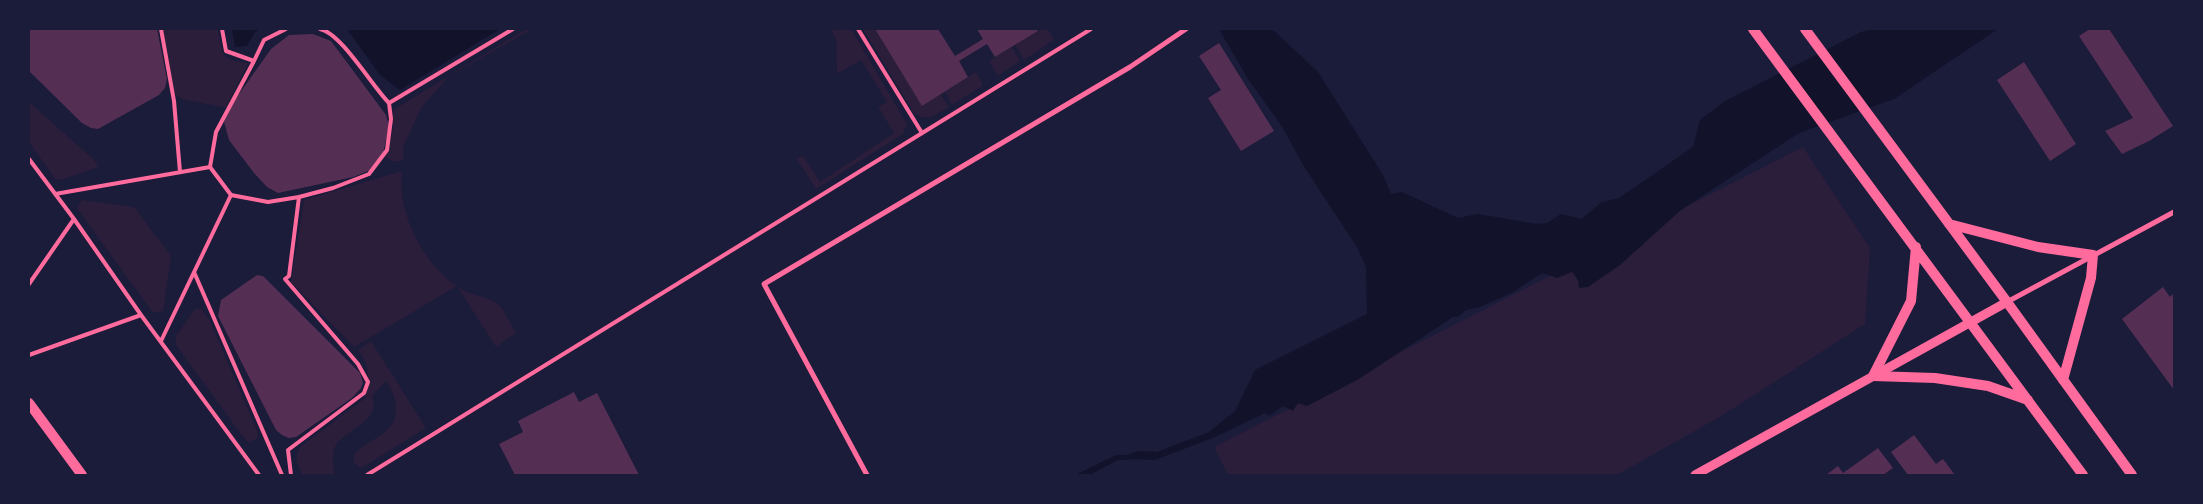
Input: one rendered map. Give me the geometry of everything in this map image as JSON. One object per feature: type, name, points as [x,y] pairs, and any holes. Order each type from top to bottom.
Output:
[{"type":"main road","points":[[1753,29],[2084,475]]},
{"type":"main road","points":[[1805,29],[2132,475]]},
{"type":"main road","points":[[1949,224],[2038,247],[2094,255],[2091,278],[2063,380]]},
{"type":"main road","points":[[1916,248],[1911,301],[1873,376],[1935,378],[1979,384],[2028,400]]},
{"type":"main road","points":[[29,403],[82,475]]},
{"type":"street","points":[[867,475],[764,284],[1130,67],[1186,29]]},
{"type":"street","points":[[1694,475],[2174,212]]},
{"type":"lane","points":[[161,29],[174,101],[180,172]]},
{"type":"lane","points":[[222,29],[226,51],[254,61]]},
{"type":"lane","points":[[286,29],[264,40],[216,132],[210,167],[231,194],[268,202],[300,198],[370,174],[387,150],[391,119],[389,103],[334,35],[320,29]]},
{"type":"lane","points":[[389,103],[514,29]]},
{"type":"lane","points":[[858,29],[922,132]]},
{"type":"lane","points":[[367,475],[1091,29]]},
{"type":"lane","points":[[29,158],[141,315],[259,475]]},
{"type":"lane","points":[[55,194],[210,167]]},
{"type":"lane","points":[[161,341],[231,194]]},
{"type":"lane","points":[[291,475],[288,450],[364,393],[368,382],[358,364],[285,279],[289,276],[300,198]]},
{"type":"lane","points":[[29,284],[74,220]]},
{"type":"lane","points":[[194,272],[282,475]]},
{"type":"lane","points":[[29,355],[141,315]]},
{"type":"shaded area","points":[[163,29],[218,29],[224,55],[232,60],[248,63],[226,108],[182,99],[174,93]]},
{"type":"shaded area","points":[[232,29],[260,29],[255,32],[247,46],[235,47]]},
{"type":"shaded area","points":[[347,29],[500,29],[400,90],[380,75]]},
{"type":"shaded area","points":[[526,29],[532,29],[448,77],[421,108],[404,145],[403,160],[394,162],[385,157],[393,129],[393,110]]},
{"type":"shaded area","points":[[831,29],[851,29],[907,124],[903,134],[816,189],[797,159],[803,156],[820,182],[894,133],[878,107],[887,102],[861,60],[837,74],[836,39]]},
{"type":"shaded area","points":[[863,29],[875,29],[922,105],[941,94],[949,107],[936,115],[928,117],[919,116],[914,113]]},
{"type":"shaded area","points":[[1042,29],[1048,29],[1054,40],[1024,60],[1015,45]]},
{"type":"shaded area","points":[[1219,29],[1272,29],[1318,72],[1383,175],[1391,194],[1402,192],[1458,218],[1478,214],[1537,224],[1547,223],[1561,214],[1581,219],[1602,202],[1619,198],[1693,147],[1700,120],[1725,101],[1861,32],[1874,29],[1998,29],[1894,99],[1799,133],[1681,210],[1620,265],[1588,287],[1579,288],[1578,280],[1572,272],[1557,278],[1542,273],[1513,292],[1480,307],[1466,310],[1458,317],[1453,317],[1359,379],[1307,406],[1298,403],[1293,411],[1283,406],[1269,416],[1265,413],[1215,437],[1155,460],[1118,460],[1089,475],[1067,475],[1077,474],[1116,455],[1126,455],[1138,451],[1157,452],[1209,432],[1235,411],[1255,370],[1367,314],[1366,267],[1357,247],[1303,165],[1283,128],[1248,79]]},
{"type":"shaded area","points":[[1012,47],[1020,61],[998,76],[989,61]]},
{"type":"shaded area","points":[[976,72],[982,82],[982,86],[952,105],[945,92]]},
{"type":"shaded area","points":[[29,102],[92,158],[98,165],[96,168],[56,180],[29,142]]},
{"type":"shaded area","points":[[1803,147],[1870,248],[1865,324],[1723,415],[1617,475],[1228,475],[1214,447]]},
{"type":"shaded area","points":[[402,171],[404,205],[416,238],[435,267],[457,286],[354,347],[291,282],[304,200]]},
{"type":"shaded area","points":[[82,200],[134,207],[171,256],[163,311],[153,313],[79,211],[77,207]]},
{"type":"shaded area","points":[[457,286],[500,306],[516,333],[496,347]]},
{"type":"shaded area","points":[[195,309],[201,309],[209,319],[257,430],[258,436],[256,439],[248,442],[241,434],[176,345],[176,336]]},
{"type":"shaded area","points":[[371,341],[426,428],[363,467],[359,467],[353,462],[355,453],[387,430],[395,418],[395,399],[386,381],[372,396],[374,404],[368,418],[341,439],[334,448],[333,463],[335,475],[302,475],[296,459],[300,447],[364,399],[370,384],[366,363],[358,350]]},
{"type":"building","points":[[29,29],[157,29],[167,79],[165,88],[159,95],[98,129],[91,128],[82,123],[29,71]]},
{"type":"building","points":[[875,29],[938,29],[955,56],[983,39],[977,29],[1036,29],[1038,31],[995,57],[987,44],[959,61],[968,77],[922,106]]},
{"type":"building","points":[[2090,29],[2109,29],[2173,126],[2149,141],[2122,154],[2105,131],[2133,118],[2079,36]]},
{"type":"building","points":[[313,34],[331,41],[386,115],[389,126],[383,154],[371,170],[353,177],[278,193],[267,187],[254,173],[229,140],[224,122],[234,101],[271,49],[289,35]]},
{"type":"building","points":[[1219,43],[1274,131],[1241,151],[1208,98],[1221,90],[1199,56]]},
{"type":"building","points":[[2024,62],[2076,144],[2050,161],[1997,80]]},
{"type":"building","points":[[257,275],[263,276],[360,373],[363,383],[352,398],[296,437],[289,438],[276,430],[218,316],[221,300]]},
{"type":"building","points":[[2163,287],[2170,297],[2174,293],[2174,390],[2122,319]]},
{"type":"building","points":[[574,392],[579,402],[597,393],[639,475],[515,475],[499,444],[523,432],[518,421]]},
{"type":"building","points":[[1914,435],[1936,464],[1943,459],[1955,475],[1908,475],[1891,452]]},
{"type":"building","points":[[1878,448],[1893,468],[1883,475],[1826,475],[1838,466],[1843,473]]}]
